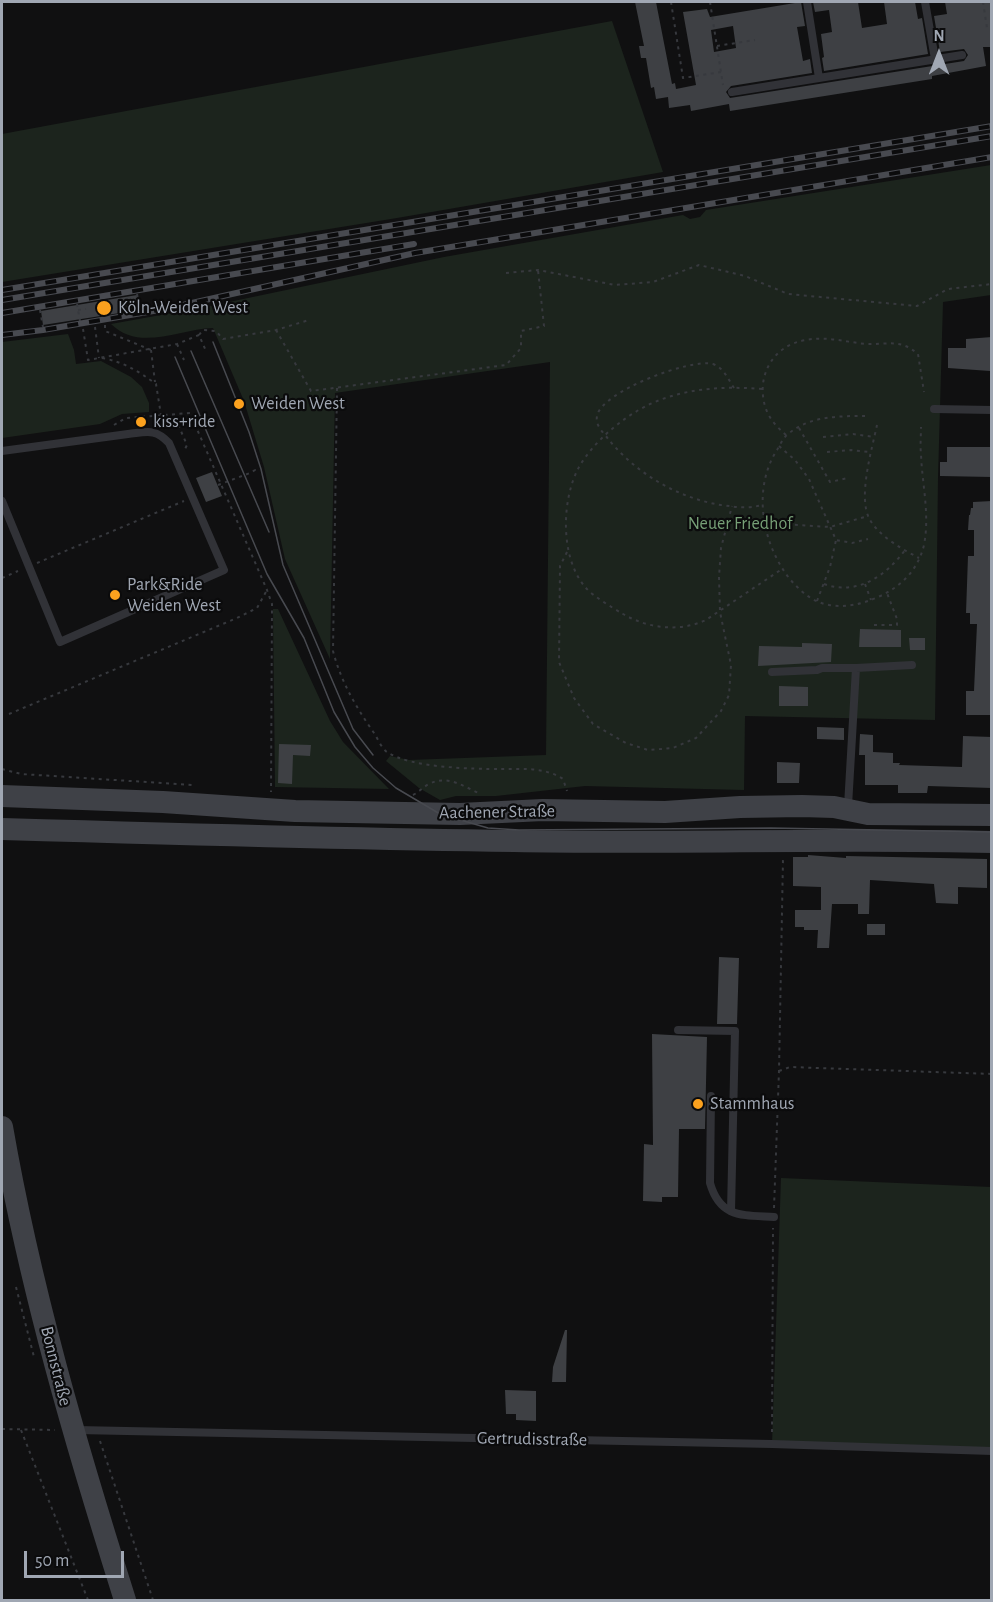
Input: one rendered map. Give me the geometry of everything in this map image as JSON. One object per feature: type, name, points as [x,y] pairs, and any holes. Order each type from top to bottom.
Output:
[{"type":"main road","name":"Aachener Straße","points":[[3,795],[295,811],[460,814],[543,810],[664,812],[748,806],[817,807],[868,814],[992,815]]},
{"type":"main road","points":[[783,849],[771,828],[774,821],[817,807]]},
{"type":"main road","name":"Aachener Straße","points":[[3,831],[783,849],[827,839],[992,842]]},
{"type":"main road","name":"Bonnstraße","points":[[2,1128],[63,1430],[125,1600]]},
{"type":"lane","points":[[807,2],[819,78]]},
{"type":"lane","points":[[925,2],[935,59]]},
{"type":"lane","points":[[732,92],[962,55]]},
{"type":"lane","points":[[934,409],[992,411]]},
{"type":"lane","points":[[2,451],[128,434],[160,433],[169,443],[224,570],[60,642],[2,501]]},
{"type":"lane","points":[[772,672],[912,665]]},
{"type":"lane","points":[[847,810],[856,668]]},
{"type":"lane","points":[[678,1030],[735,1031],[731,1211]]},
{"type":"lane","points":[[711,1095],[710,1183],[713,1195],[722,1208],[743,1215],[774,1216]]},
{"type":"lane","name":"Gertrudisstraße","points":[[63,1430],[772,1444],[992,1451]]},
{"type":"path","points":[[671,2],[683,78],[721,72]]},
{"type":"path","points":[[710,2],[724,93],[732,92]]},
{"type":"path","points":[[983,2],[987,28],[992,28]]},
{"type":"path","points":[[717,46],[755,40]]},
{"type":"path","points":[[506,273],[538,270],[615,285],[653,282],[699,265],[745,276],[788,294],[917,306],[948,289],[992,284]]},
{"type":"path","points":[[276,330],[311,391],[506,365],[521,348],[520,331],[544,327],[538,270]]},
{"type":"path","points":[[137,294],[140,310]]},
{"type":"path","points":[[77,304],[80,321]]},
{"type":"path","points":[[78,310],[86,309]]},
{"type":"path","points":[[40,310],[43,327]]},
{"type":"path","points":[[83,329],[88,360],[177,344],[199,335],[203,330],[216,331],[223,339],[276,330],[309,320]]},
{"type":"path","points":[[105,325],[105,331],[151,350]]},
{"type":"path","points":[[95,327],[99,358]]},
{"type":"path","points":[[199,335],[206,351]]},
{"type":"path","points":[[786,435],[774,424],[767,410],[762,389],[765,373],[771,360],[779,351],[791,344],[806,340],[829,339],[866,344],[898,343],[910,347],[918,354],[924,392]]},
{"type":"path","points":[[177,344],[184,360]]},
{"type":"path","points":[[151,350],[161,415],[177,422],[187,445],[184,454]]},
{"type":"path","points":[[99,358],[118,361],[156,384]]},
{"type":"path","points":[[734,388],[721,368],[712,364],[684,367],[660,373],[633,386],[599,410],[597,421],[617,449],[638,469],[669,488],[700,501],[750,508],[762,504]]},
{"type":"path","points":[[337,388],[333,651],[339,674],[356,707],[386,752],[414,762],[459,768],[530,769],[553,772],[563,778],[565,783]]},
{"type":"path","points":[[762,389],[705,388],[665,398],[631,415],[606,436],[578,467],[572,483],[567,513],[566,540],[572,564],[587,590],[633,620],[661,627],[693,626],[720,612],[782,569]]},
{"type":"path","points":[[190,413],[272,604],[271,792]]},
{"type":"path","points":[[865,416],[822,418],[786,435],[771,459],[766,475],[762,504],[769,541],[782,569],[799,590],[817,602],[843,606],[858,605],[871,600],[887,593],[906,579],[919,558],[924,544],[926,508],[921,427]]},
{"type":"path","points":[[877,426],[866,480],[868,516],[875,526],[919,558]]},
{"type":"path","points":[[799,428],[830,482],[848,478]]},
{"type":"path","points":[[823,437],[853,434],[874,437]]},
{"type":"path","points":[[779,446],[795,460],[809,479],[836,540],[830,567],[817,602]]},
{"type":"path","points":[[827,452],[851,450],[870,452]]},
{"type":"path","points":[[219,484],[255,470],[254,468]]},
{"type":"path","points":[[2,578],[192,497]]},
{"type":"path","points":[[568,550],[560,566],[559,662],[574,698],[593,724],[626,743],[648,750],[673,748],[696,738],[721,711],[729,695],[731,665],[720,612],[718,578],[721,548],[732,506]]},
{"type":"path","points":[[765,526],[830,527],[868,516]]},
{"type":"path","points":[[836,540],[852,543],[868,539]]},
{"type":"path","points":[[824,584],[843,588],[865,584],[890,569],[905,550]]},
{"type":"path","points":[[865,584],[871,600]]},
{"type":"path","points":[[9,714],[237,618],[257,608],[267,590]]},
{"type":"path","points":[[874,625],[897,626],[897,619],[887,593]]},
{"type":"path","points":[[2,769],[21,774],[200,785]]},
{"type":"path","points":[[772,1444],[774,1216],[783,849]]},
{"type":"path","points":[[779,1071],[790,1067],[992,1074]]},
{"type":"path","points":[[2,1429],[63,1430]]},
{"type":"path","points":[[21,1430],[88,1600]]},
{"type":"path","points":[[96,1430],[153,1600]]},
{"type":"green space","points":[[612,21],[663,172],[2,282],[2,134]]},
{"type":"green space","name":"Neuer Friedhof","points":[[991,165],[991,295],[943,302],[935,720],[745,716],[744,790],[585,786],[496,796],[456,796],[440,800],[419,788],[386,761],[390,756],[409,760],[546,755],[550,362],[335,393],[330,659],[285,559],[264,467],[244,401],[213,328],[147,338],[134,337],[111,324],[205,307],[444,257],[683,215],[690,219],[700,217],[706,210]]},
{"type":"green space","points":[[68,334],[76,364],[101,361],[131,377],[142,387],[149,403],[149,412],[122,414],[100,424],[2,438],[2,342]]},
{"type":"green space","points":[[273,609],[278,609],[330,721],[343,742],[389,789],[275,787]]},
{"type":"green space","points":[[781,1178],[991,1187],[991,1451],[772,1444]]},
{"type":"building","points":[[635,2],[656,2],[672,84],[675,83],[676,89],[696,85],[683,12],[707,9],[710,17],[801,2],[805,26],[797,27],[803,61],[810,59],[812,73],[731,86],[726,92],[730,98],[964,61],[968,55],[964,49],[940,52],[934,16],[947,14],[945,2],[992,2],[992,47],[983,47],[986,66],[932,76],[932,79],[730,111],[729,104],[691,111],[690,105],[669,108],[668,97],[656,99],[654,87],[651,88],[646,58],[641,58],[639,46],[644,46]],"holes":[[[733,26],[736,48],[714,52],[711,30]]]},
{"type":"building","points":[[813,2],[858,2],[862,28],[887,24],[884,2],[915,2],[918,19],[922,18],[928,54],[824,71],[821,34],[832,32],[829,10],[815,12]]},
{"type":"building","points":[[137,295],[139,310],[43,325],[41,311]]},
{"type":"building","points":[[992,337],[992,369],[990,371],[948,368],[948,348],[966,348],[966,339]]},
{"type":"building","points":[[947,447],[992,447],[992,477],[940,476],[940,462],[947,462]]},
{"type":"building","points":[[212,472],[222,496],[206,502],[196,478]]},
{"type":"building","points":[[992,501],[992,715],[966,715],[966,691],[974,691],[977,624],[970,624],[970,613],[966,613],[968,556],[974,556],[974,530],[968,530],[969,515],[973,502]]},
{"type":"building","points":[[860,629],[901,630],[901,647],[859,647]]},
{"type":"building","points":[[909,638],[925,638],[925,650],[910,650]]},
{"type":"building","points":[[802,643],[832,644],[831,662],[758,666],[759,646],[802,647]]},
{"type":"building","points":[[779,686],[808,687],[808,706],[779,706]]},
{"type":"building","points":[[817,727],[844,728],[844,740],[817,739]]},
{"type":"building","points":[[860,734],[873,735],[873,752],[893,753],[893,763],[900,763],[899,765],[962,767],[963,736],[992,737],[992,788],[928,786],[927,793],[898,793],[898,785],[865,785],[865,755],[859,755]]},
{"type":"building","points":[[279,744],[311,745],[310,756],[293,755],[292,784],[278,783]]},
{"type":"building","points":[[777,762],[800,763],[799,783],[777,783]]},
{"type":"building","points":[[808,855],[846,858],[846,856],[987,859],[987,888],[958,887],[958,904],[936,903],[934,884],[870,880],[869,914],[858,914],[858,904],[832,904],[829,948],[817,948],[818,930],[804,930],[804,927],[795,927],[795,910],[821,910],[821,887],[793,886],[793,857],[808,857]]},
{"type":"building","points":[[867,924],[885,924],[885,935],[867,935]]},
{"type":"building","points":[[719,957],[739,958],[737,1024],[717,1024]]},
{"type":"building","points":[[652,1034],[707,1037],[705,1129],[679,1129],[678,1197],[662,1197],[662,1202],[643,1201],[644,1144],[653,1145]]},
{"type":"building","points":[[565,1330],[567,1330],[566,1382],[552,1382],[553,1367]]},
{"type":"building","points":[[505,1390],[536,1391],[536,1421],[516,1420],[516,1414],[506,1414]]},
{"type":"tram line","points":[[213,342],[249,432],[261,469],[283,565],[353,729],[373,755]]},
{"type":"tram line","points":[[191,351],[269,532]]},
{"type":"tram line","points":[[175,357],[267,574],[304,638],[334,712],[355,747],[373,768],[396,788],[440,814],[488,828],[519,830],[771,828],[992,832]]},
{"type":"railway","points":[[2,290],[992,126]]},
{"type":"railway","points":[[2,300],[992,136]]},
{"type":"railway","points":[[2,335],[165,309],[415,253],[992,157]]},
{"type":"railway","points":[[2,313],[414,244]]},
{"type":"place","name":"Köln-Weiden West","points":[[104,308]]},
{"type":"place","name":"Weiden West","points":[[239,404]]},
{"type":"place","name":"kiss+ride","points":[[141,422]]},
{"type":"place","name":"Park&Ride Weiden West","points":[[115,595]]},
{"type":"place","name":"Stammhaus","points":[[698,1104]]}]
